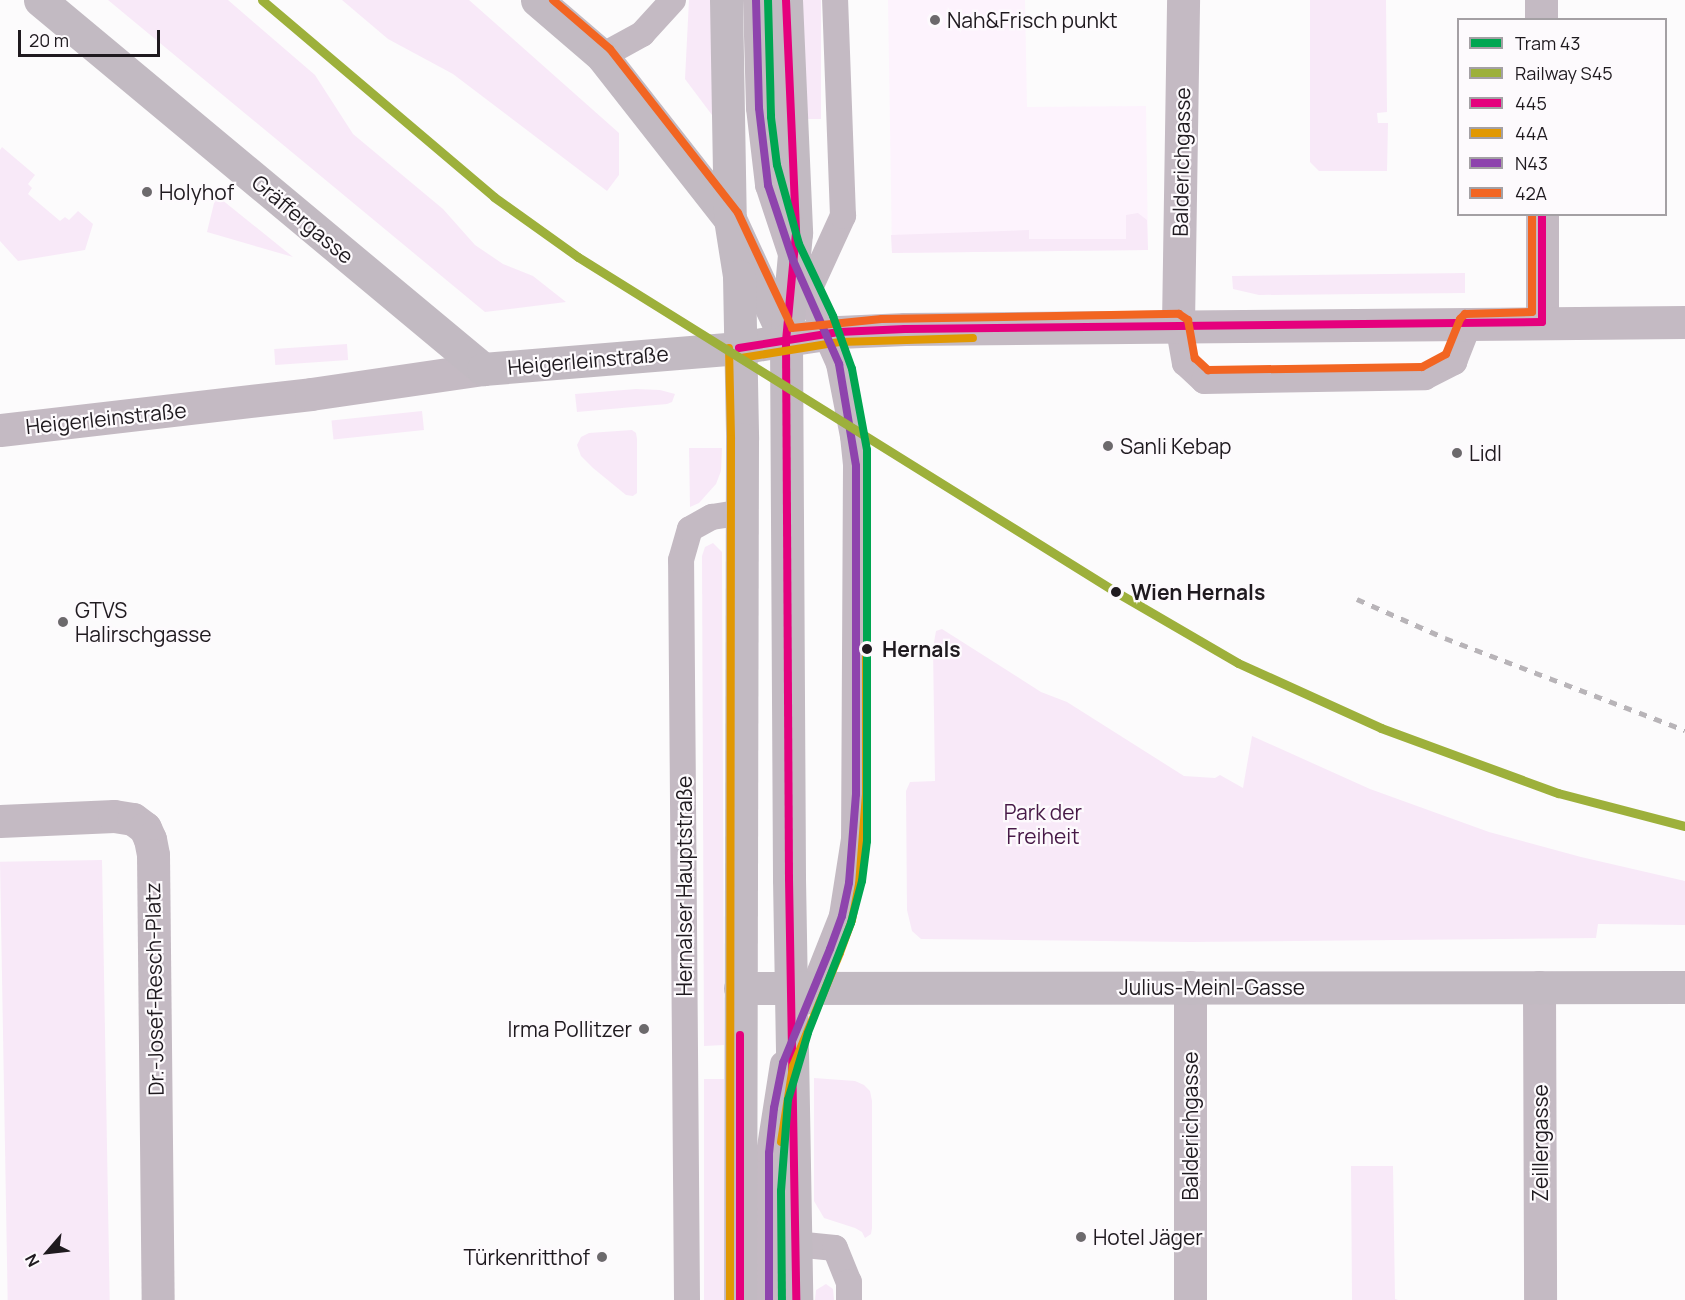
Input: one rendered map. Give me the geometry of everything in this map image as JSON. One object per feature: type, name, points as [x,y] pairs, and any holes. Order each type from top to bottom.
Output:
[{"type":"main road","name":"Gräffergasse","points":[[40,0],[483,369]]},
{"type":"main road","points":[[537,0],[603,56],[730,219],[786,340]]},
{"type":"main road","points":[[726,0],[730,219],[739,276],[742,512],[740,1300]]},
{"type":"main road","points":[[786,0],[796,233],[786,340],[789,879],[803,988],[792,1040],[796,1300]]},
{"type":"main road","name":"Heigerleinstraße","points":[[483,369],[739,348],[786,340]]},
{"type":"main road","name":"Julius-Meinl-Gasse","points":[[740,988],[1685,987]]},
{"type":"street","name":"Balderichgasse","points":[[1178,324],[1183,0]]},
{"type":"street","points":[[1541,0],[1541,18]]},
{"type":"street","points":[[1542,216],[1542,322]]},
{"type":"street","name":"Heigerleinstraße","points":[[786,340],[827,334],[905,328],[1178,324],[1685,322]]},
{"type":"street","name":"Heigerleinstraße","points":[[0,430],[311,394],[483,369]]},
{"type":"street","name":"Dr.-Josef-Resch-Platz","points":[[0,821],[114,816],[133,819],[145,828],[150,839],[153,855],[158,1300]]},
{"type":"street","name":"Balderichgasse","points":[[1190,987],[1190,1300]]},
{"type":"street","name":"Zeillergasse","points":[[1539,987],[1540,1300]]},
{"type":"lane","points":[[603,56],[642,34],[673,0]]},
{"type":"lane","points":[[756,0],[763,146],[768,185],[793,260],[839,364],[853,436],[856,794],[849,883],[842,916],[803,988]]},
{"type":"lane","points":[[786,340],[843,216],[835,0]]},
{"type":"lane","points":[[1178,324],[1185,363],[1204,381],[1425,377],[1454,362],[1469,324]]},
{"type":"lane","name":"Hernalser Hauptstraße","points":[[687,1300],[681,560],[690,529],[712,517],[742,512]]},
{"type":"lane","points":[[769,1300],[769,1153],[774,1108],[783,1063],[792,1040]]},
{"type":"lane","points":[[795,1244],[835,1248],[849,1282],[849,1300]]},
{"type":"shaded area","points":[[888,0],[1025,0],[1027,107],[1146,106],[1148,250],[892,253]]},
{"type":"green space","points":[[108,0],[228,0],[315,75],[353,134],[443,209],[475,245],[503,264],[533,276],[566,302],[485,312]]},
{"type":"green space","points":[[342,0],[469,0],[619,133],[619,175],[607,191],[453,74],[388,39]]},
{"type":"green space","points":[[689,0],[711,0],[715,119],[685,79]]},
{"type":"green space","points":[[800,0],[821,0],[821,119],[800,119]]},
{"type":"green space","points":[[1310,0],[1386,0],[1387,112],[1377,113],[1378,123],[1388,123],[1387,171],[1319,171],[1310,162]]},
{"type":"green space","points":[[2,147],[35,175],[28,184],[32,188],[28,194],[60,221],[65,217],[69,220],[78,211],[93,224],[85,250],[18,261],[0,241],[0,150]]},
{"type":"green space","points":[[216,195],[293,257],[207,232]]},
{"type":"green space","points":[[1138,213],[1147,220],[1148,250],[892,253],[891,235],[1029,230],[1029,239],[1126,239],[1126,215]]},
{"type":"green space","points":[[1465,273],[1465,293],[1259,295],[1233,289],[1232,276]]},
{"type":"green space","points":[[347,344],[348,360],[275,365],[274,349]]},
{"type":"green space","points":[[636,389],[660,390],[675,394],[672,402],[667,404],[577,412],[575,394]]},
{"type":"green space","points":[[422,411],[424,430],[333,439],[331,421]]},
{"type":"green space","points":[[632,430],[636,433],[637,439],[637,493],[633,496],[626,495],[593,468],[581,456],[577,445],[581,437],[589,433]]},
{"type":"green space","points":[[689,448],[722,448],[721,471],[716,484],[699,503],[690,507]]},
{"type":"green space","points":[[713,543],[722,552],[724,1045],[704,1046],[702,556],[705,547]]},
{"type":"green space","name":"Park der Freiheit","points":[[942,629],[1041,692],[1067,702],[1184,776],[1215,778],[1220,775],[1243,788],[1252,736],[1370,789],[1489,832],[1581,857],[1685,881],[1685,925],[1598,924],[1596,938],[1191,942],[921,939],[912,931],[907,910],[906,791],[910,782],[935,781],[933,648],[936,631]]},
{"type":"green space","points":[[102,860],[110,1300],[8,1300],[0,862]]},
{"type":"green space","points":[[814,1078],[855,1081],[870,1091],[872,1101],[872,1228],[871,1234],[865,1238],[862,1232],[855,1228],[824,1218],[814,1201]]},
{"type":"green space","points":[[704,1079],[724,1079],[724,1300],[704,1300]]},
{"type":"green space","points":[[1351,1166],[1393,1166],[1395,1299],[1398,1300],[1352,1300]]},
{"type":"green space","points":[[826,1284],[833,1289],[834,1300],[815,1300],[816,1290]]},
{"type":"railway","points":[[1357,599],[1445,638],[1685,730]]},
{"type":"tram line","name":"43","points":[[768,0],[771,117],[777,165],[799,244],[833,316],[852,369],[867,450],[867,841],[862,881],[851,923],[808,1033],[788,1100],[781,1191],[782,1300]]},
{"type":"rail line","name":"S45","points":[[262,0],[494,197],[578,257],[1116,592],[1238,663],[1381,728],[1558,793],[1685,826]]},
{"type":"transit line","name":"42A","points":[[553,0],[610,49],[738,213],[792,328],[882,319],[1179,314],[1188,320],[1195,358],[1208,370],[1422,367],[1446,354],[1460,319],[1465,314],[1532,312],[1532,216]]},
{"type":"transit line","name":"N43","points":[[756,0],[759,108],[768,185],[793,260],[839,364],[856,466],[856,794],[849,883],[842,916],[830,949],[783,1063],[774,1108],[769,1153],[769,1300]]},
{"type":"transit line","name":"445","points":[[786,0],[796,233],[786,340],[789,879],[796,1300]]},
{"type":"transit line","name":"445","points":[[1542,216],[1542,322]]},
{"type":"transit line","name":"445","points":[[739,348],[839,332],[905,329],[1542,322]]},
{"type":"transit line","name":"44A","points":[[741,358],[840,342],[973,338]]},
{"type":"transit line","name":"44A","points":[[729,348],[731,439],[730,1300]]},
{"type":"transit line","name":"44A","points":[[781,1142],[793,1066],[840,953],[852,920],[859,885],[866,794],[866,650]]},
{"type":"transit line","name":"445","points":[[740,1035],[740,1300]]},
{"type":"place","name":"Nah&Frisch punkt","points":[[935,20]]},
{"type":"place","name":"Holyhof","points":[[147,192]]},
{"type":"place","name":"Sanli Kebap","points":[[1108,446]]},
{"type":"place","name":"Lidl","points":[[1457,453]]},
{"type":"place","name":"Wien Hernals","points":[[1116,592]]},
{"type":"place","name":"GTVS Halirschgasse","points":[[63,622]]},
{"type":"place","name":"Hernals","points":[[867,649]]},
{"type":"place","name":"Irma Pollitzer","points":[[644,1029]]},
{"type":"place","name":"Hotel Jäger","points":[[1081,1237]]},
{"type":"place","name":"Türkenritthof","points":[[602,1257]]}]
